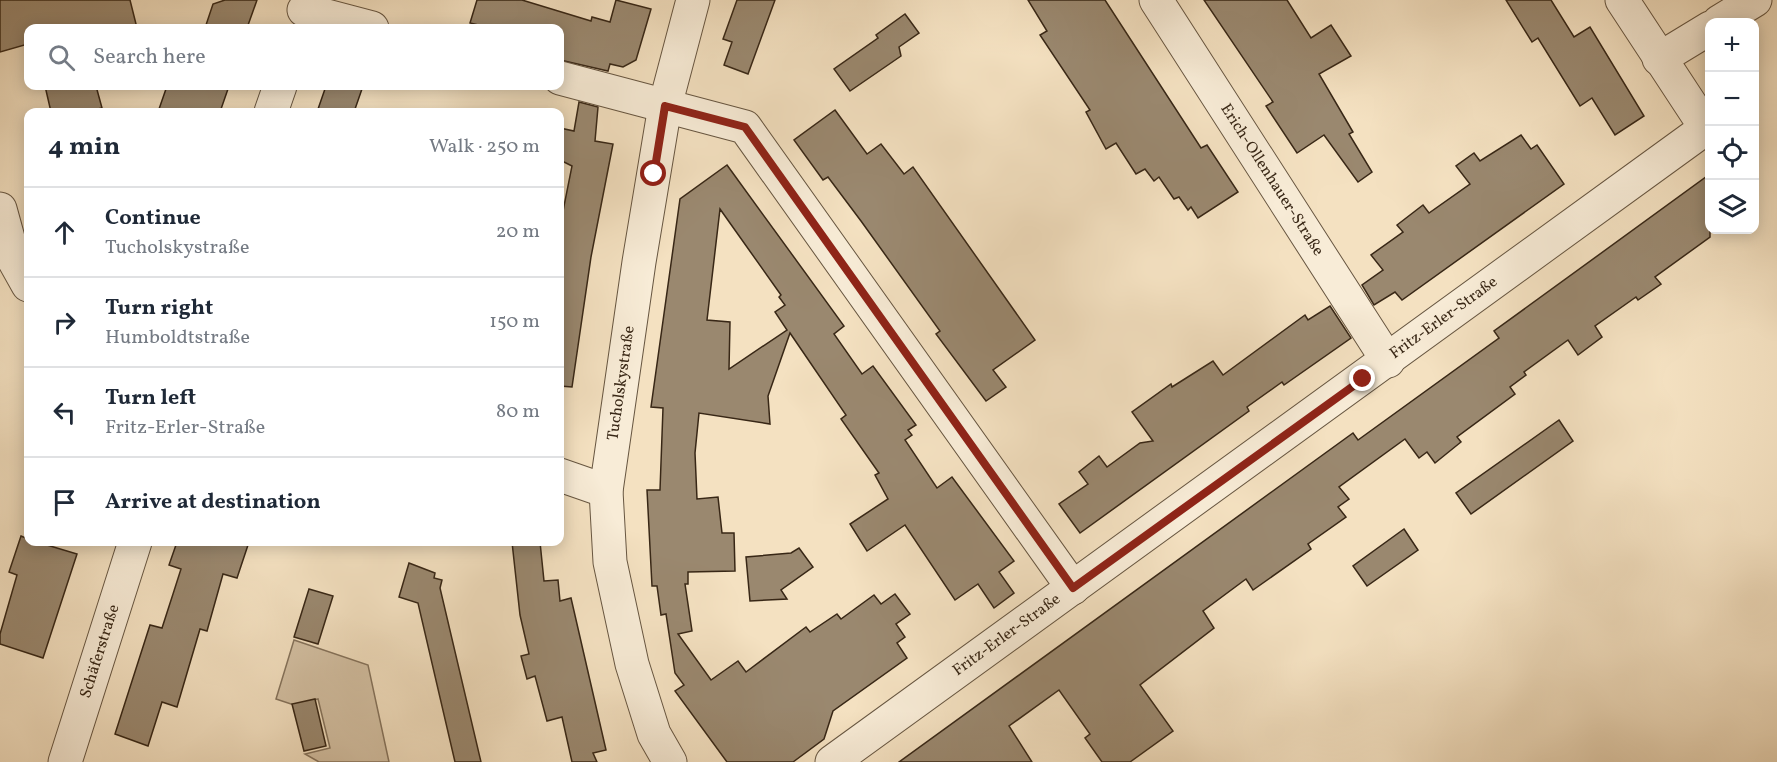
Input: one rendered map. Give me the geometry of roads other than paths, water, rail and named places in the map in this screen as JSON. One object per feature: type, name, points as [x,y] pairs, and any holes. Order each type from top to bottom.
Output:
[{"type":"street","name":"Tucholskystraße","points":[[670,762],[654,734],[632,664],[610,562],[606,490],[639,262],[665,106],[693,0]]},
{"type":"street","name":"Erich-Ollenhauer-Straße","points":[[1156,0],[1388,361]]},
{"type":"street","points":[[1622,0],[1659,59],[1705,31]]},
{"type":"street","points":[[1726,18],[1755,0]]},
{"type":"street","points":[[303,13],[354,24]]},
{"type":"street","name":"Fritz-Erler-Straße","points":[[832,762],[1388,361],[1706,128],[1659,59]]},
{"type":"street","points":[[564,79],[745,127],[1073,588]]},
{"type":"street","points":[[272,108],[279,90]]},
{"type":"street","points":[[0,209],[14,260],[24,278]]},
{"type":"street","points":[[564,476],[606,490]]},
{"type":"street","name":"Schäferstraße","points":[[65,762],[134,546]]}]
